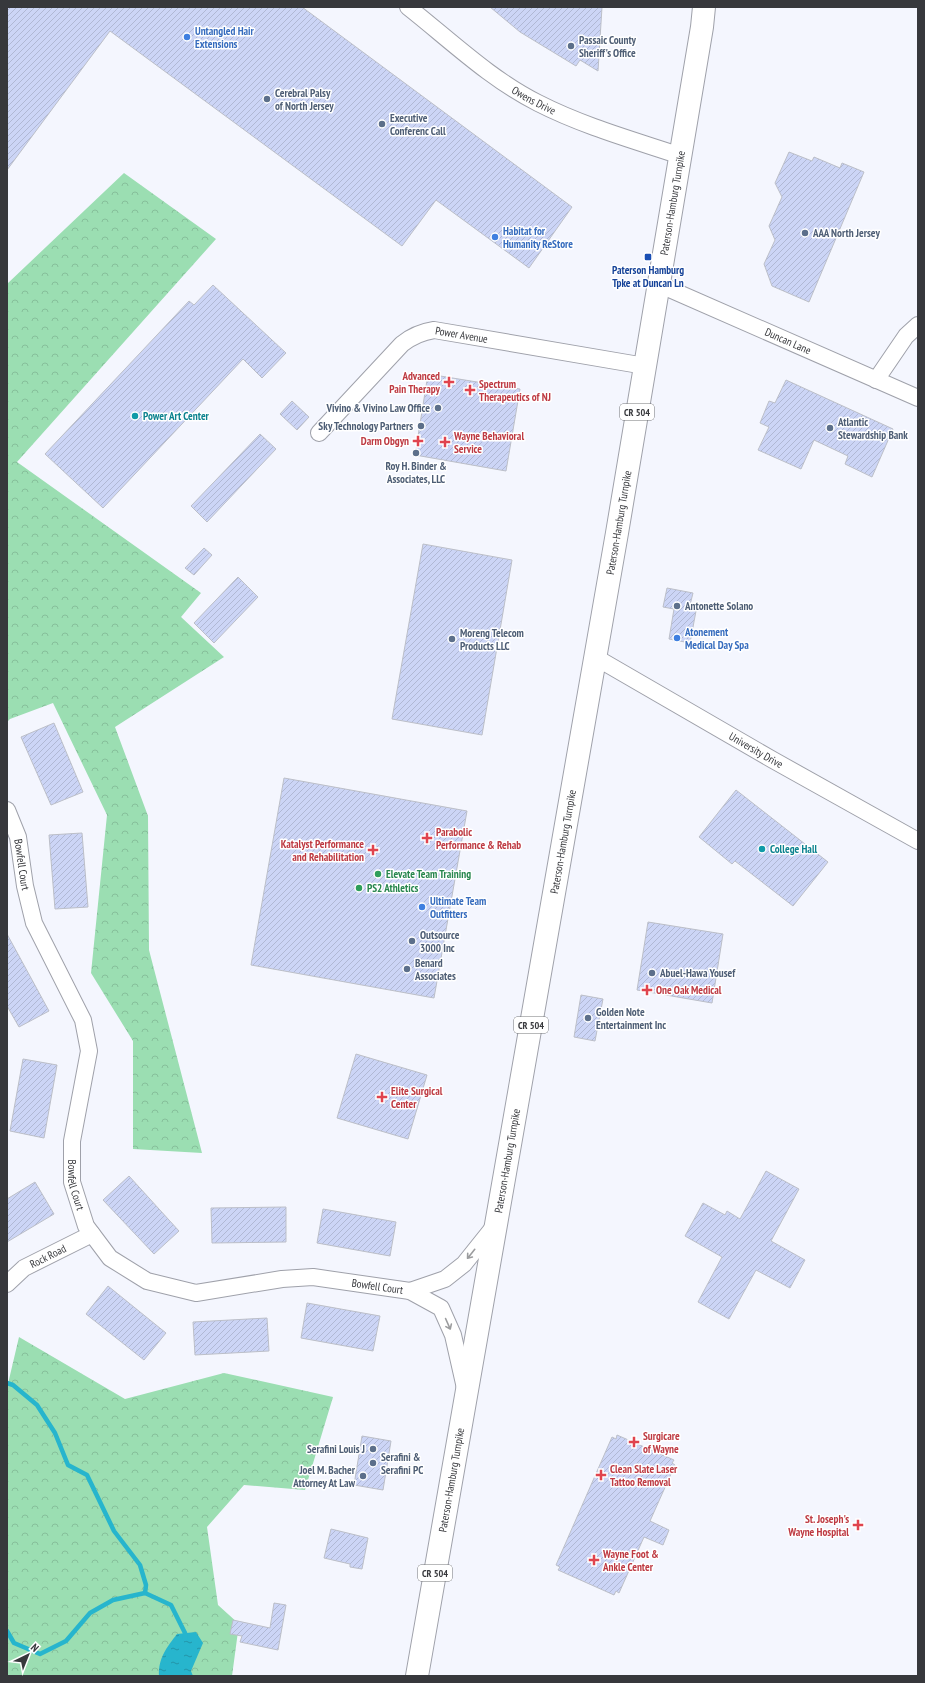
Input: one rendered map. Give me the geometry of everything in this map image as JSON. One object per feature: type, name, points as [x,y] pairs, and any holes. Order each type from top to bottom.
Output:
[{"type":"main road","name":"Paterson-Hamburg Turnpike","points":[[417,1676],[595,657],[681,156],[704,7]]},
{"type":"street","name":"Owens Drive","points":[[408,7],[508,85],[537,103],[566,116],[681,156]]},
{"type":"street","name":"Duncan Lane","points":[[658,284],[918,398]]},
{"type":"street","points":[[876,380],[906,336],[918,325]]},
{"type":"street","name":"Power Avenue","points":[[319,433],[402,344],[423,332],[434,330],[645,366]]},
{"type":"street","name":"University Drive","points":[[595,657],[918,841]]},
{"type":"street","name":"Bowfell Court","points":[[7,810],[18,837],[25,886],[34,924],[83,1020],[88,1052],[72,1141],[72,1182],[86,1226],[110,1258],[147,1281],[196,1293],[282,1279],[313,1277],[410,1291],[441,1308],[453,1335],[466,1394]]},
{"type":"street","name":"Bowfell Court","points":[[410,1291],[446,1279],[464,1264],[496,1224]]},
{"type":"street","name":"Rock Road","points":[[7,1284],[24,1268],[92,1234]]},
{"type":"green space","points":[[124,173],[216,239],[17,462],[201,593],[181,617],[224,657],[115,727],[148,816],[149,950],[202,1153],[133,1149],[133,1041],[91,973],[107,815],[53,703],[10,719],[7,722],[7,284]]},
{"type":"green space","points":[[19,1337],[125,1399],[224,1373],[333,1397],[305,1490],[244,1485],[207,1527],[218,1605],[239,1624],[232,1676],[7,1676],[7,1388]]},
{"type":"water","points":[[196,1632],[203,1643],[191,1671],[193,1676],[159,1676],[162,1658],[177,1634]]},
{"type":"building","points":[[7,7],[302,7],[572,207],[529,268],[436,200],[402,246],[110,31],[7,170]]},
{"type":"building","name":"Passaic County Sheriff's Office","points":[[490,7],[602,7],[598,71],[580,60],[576,66],[520,32]]},
{"type":"building","name":"AAA North Jersey","points":[[789,152],[812,161],[814,157],[840,168],[842,163],[864,172],[809,302],[772,286],[764,264],[775,240],[769,226],[782,197],[775,183]]},
{"type":"building","name":"Power Art Center","points":[[213,285],[286,353],[262,378],[243,359],[103,508],[45,454],[189,301],[194,305]]},
{"type":"building","points":[[428,374],[520,389],[506,471],[415,455]]},
{"type":"building","name":"Atlantic Stewardship Bank","points":[[786,380],[893,429],[872,477],[845,464],[848,456],[814,440],[801,469],[758,450],[769,427],[760,423],[769,401],[775,403]]},
{"type":"building","points":[[292,401],[309,417],[297,430],[280,414]]},
{"type":"building","points":[[260,434],[276,449],[207,522],[191,506]]},
{"type":"building","name":"Moreng Telecom Products LLC","points":[[423,544],[512,560],[482,735],[392,719]]},
{"type":"building","points":[[204,548],[212,555],[194,575],[185,568]]},
{"type":"building","points":[[238,577],[258,597],[214,643],[194,623]]},
{"type":"building","points":[[667,588],[693,593],[689,609],[696,611],[690,643],[669,639],[674,609],[663,607]]},
{"type":"building","points":[[54,723],[83,792],[51,805],[21,737]]},
{"type":"building","name":"PS2 Athletics","points":[[284,778],[467,811],[434,998],[251,965]]},
{"type":"building","name":"College Hall","points":[[736,790],[828,862],[793,906],[735,861],[732,864],[699,837]]},
{"type":"building","points":[[82,833],[88,907],[55,909],[49,835]]},
{"type":"building","points":[[648,922],[723,934],[712,1003],[637,990]]},
{"type":"building","points":[[7,934],[49,1011],[19,1027],[7,1006]]},
{"type":"building","name":"Golden Note Entertainment Inc","points":[[581,995],[603,999],[595,1041],[574,1037]]},
{"type":"building","name":"Elite Surgical Center","points":[[356,1054],[427,1075],[408,1139],[337,1118]]},
{"type":"building","points":[[23,1059],[57,1065],[44,1138],[10,1131]]},
{"type":"building","points":[[766,1171],[799,1189],[771,1241],[805,1260],[790,1288],[756,1270],[729,1319],[698,1302],[722,1257],[685,1236],[703,1203],[725,1215],[727,1211],[740,1219]]},
{"type":"building","points":[[129,1176],[179,1231],[154,1254],[103,1200]]},
{"type":"building","points":[[35,1182],[54,1214],[7,1242],[7,1199]]},
{"type":"building","points":[[286,1207],[286,1242],[212,1243],[211,1208]]},
{"type":"building","points":[[323,1209],[396,1222],[390,1256],[317,1243]]},
{"type":"building","points":[[108,1286],[166,1333],[144,1360],[86,1314]]},
{"type":"building","points":[[307,1303],[380,1316],[373,1351],[301,1338]]},
{"type":"building","points":[[267,1318],[269,1351],[195,1355],[193,1322]]},
{"type":"building","points":[[617,1435],[674,1460],[672,1463],[675,1465],[650,1521],[669,1530],[663,1545],[644,1537],[619,1593],[616,1591],[614,1595],[558,1570],[560,1567],[556,1565],[612,1437],[616,1439]]},
{"type":"building","name":"Serafini & Serafini PC","points":[[362,1436],[391,1441],[383,1490],[354,1485]]},
{"type":"building","points":[[331,1529],[368,1538],[362,1569],[350,1567],[350,1564],[324,1558]]},
{"type":"building","points":[[274,1603],[286,1605],[278,1650],[240,1642],[242,1636],[230,1634],[233,1620],[270,1628]]},
{"type":"waterway","points":[[7,1383],[13,1385],[37,1405],[55,1433],[68,1465],[87,1475],[114,1531],[140,1565],[146,1585],[145,1593]]},
{"type":"waterway","points":[[7,1631],[14,1643],[40,1654],[66,1641],[90,1613],[113,1600],[145,1593],[171,1605],[185,1633],[185,1639]]},
{"type":"place","name":"Untangled Hair Extensions","points":[[187,37]]},
{"type":"place","name":"Passaic County Sheriff's Office","points":[[571,46]]},
{"type":"place","name":"Cerebral Palsy of North Jersey","points":[[267,99]]},
{"type":"place","name":"Executive Conferenc Call","points":[[382,124]]},
{"type":"place","name":"AAA North Jersey","points":[[805,233]]},
{"type":"place","name":"Habitat for Humanity ReStore","points":[[495,237]]},
{"type":"place","name":"Paterson Hamburg Tpke at Duncan Ln","points":[[648,257]]},
{"type":"place","name":"Advanced Pain Therapy","points":[[449,382]]},
{"type":"place","name":"Spectrum Therapeutics of NJ","points":[[470,390]]},
{"type":"place","name":"Vivino & Vivino Law Office","points":[[438,408]]},
{"type":"place","name":"Power Art Center","points":[[135,416]]},
{"type":"place","name":"Sky Technology Partners","points":[[421,426]]},
{"type":"place","name":"Atlantic Stewardship Bank","points":[[830,428]]},
{"type":"place","name":"Darm Obgyn","points":[[418,441]]},
{"type":"place","name":"Wayne Behavioral Service","points":[[445,442]]},
{"type":"place","name":"Roy H. Binder & Associates, LLC","points":[[416,453]]},
{"type":"place","name":"Antonette Solano","points":[[677,606]]},
{"type":"place","name":"Atonement Medical Day Spa","points":[[677,638]]},
{"type":"place","name":"Moreng Telecom Products LLC","points":[[452,639]]},
{"type":"place","name":"Parabolic Performance & Rehab","points":[[427,838]]},
{"type":"place","name":"College Hall","points":[[762,849]]},
{"type":"place","name":"Katalyst Performance and Rehabilitation","points":[[373,850]]},
{"type":"place","name":"Elevate Team Training","points":[[378,874]]},
{"type":"place","name":"PS2 Athletics","points":[[359,888]]},
{"type":"place","name":"Ultimate Team Outfitters","points":[[422,907]]},
{"type":"place","name":"Outsource 3000 Inc","points":[[412,941]]},
{"type":"place","name":"Benard Associates","points":[[407,969]]},
{"type":"place","name":"Abuel-Hawa Yousef","points":[[652,973]]},
{"type":"place","name":"One Oak Medical","points":[[647,990]]},
{"type":"place","name":"Golden Note Entertainment Inc","points":[[588,1018]]},
{"type":"place","name":"Elite Surgical Center","points":[[382,1097]]},
{"type":"place","name":"Surgicare of Wayne","points":[[634,1442]]},
{"type":"place","name":"Serafini Louis J","points":[[373,1449]]},
{"type":"place","name":"Serafini & Serafini PC","points":[[373,1463]]},
{"type":"place","name":"Clean Slate Laser Tattoo Removal","points":[[601,1475]]},
{"type":"place","name":"Joel M. Bacher Attorney At Law","points":[[363,1476]]},
{"type":"place","name":"St. Joseph's Wayne Hospital","points":[[858,1525]]},
{"type":"place","name":"Wayne Foot & Ankle Center","points":[[594,1560]]}]
